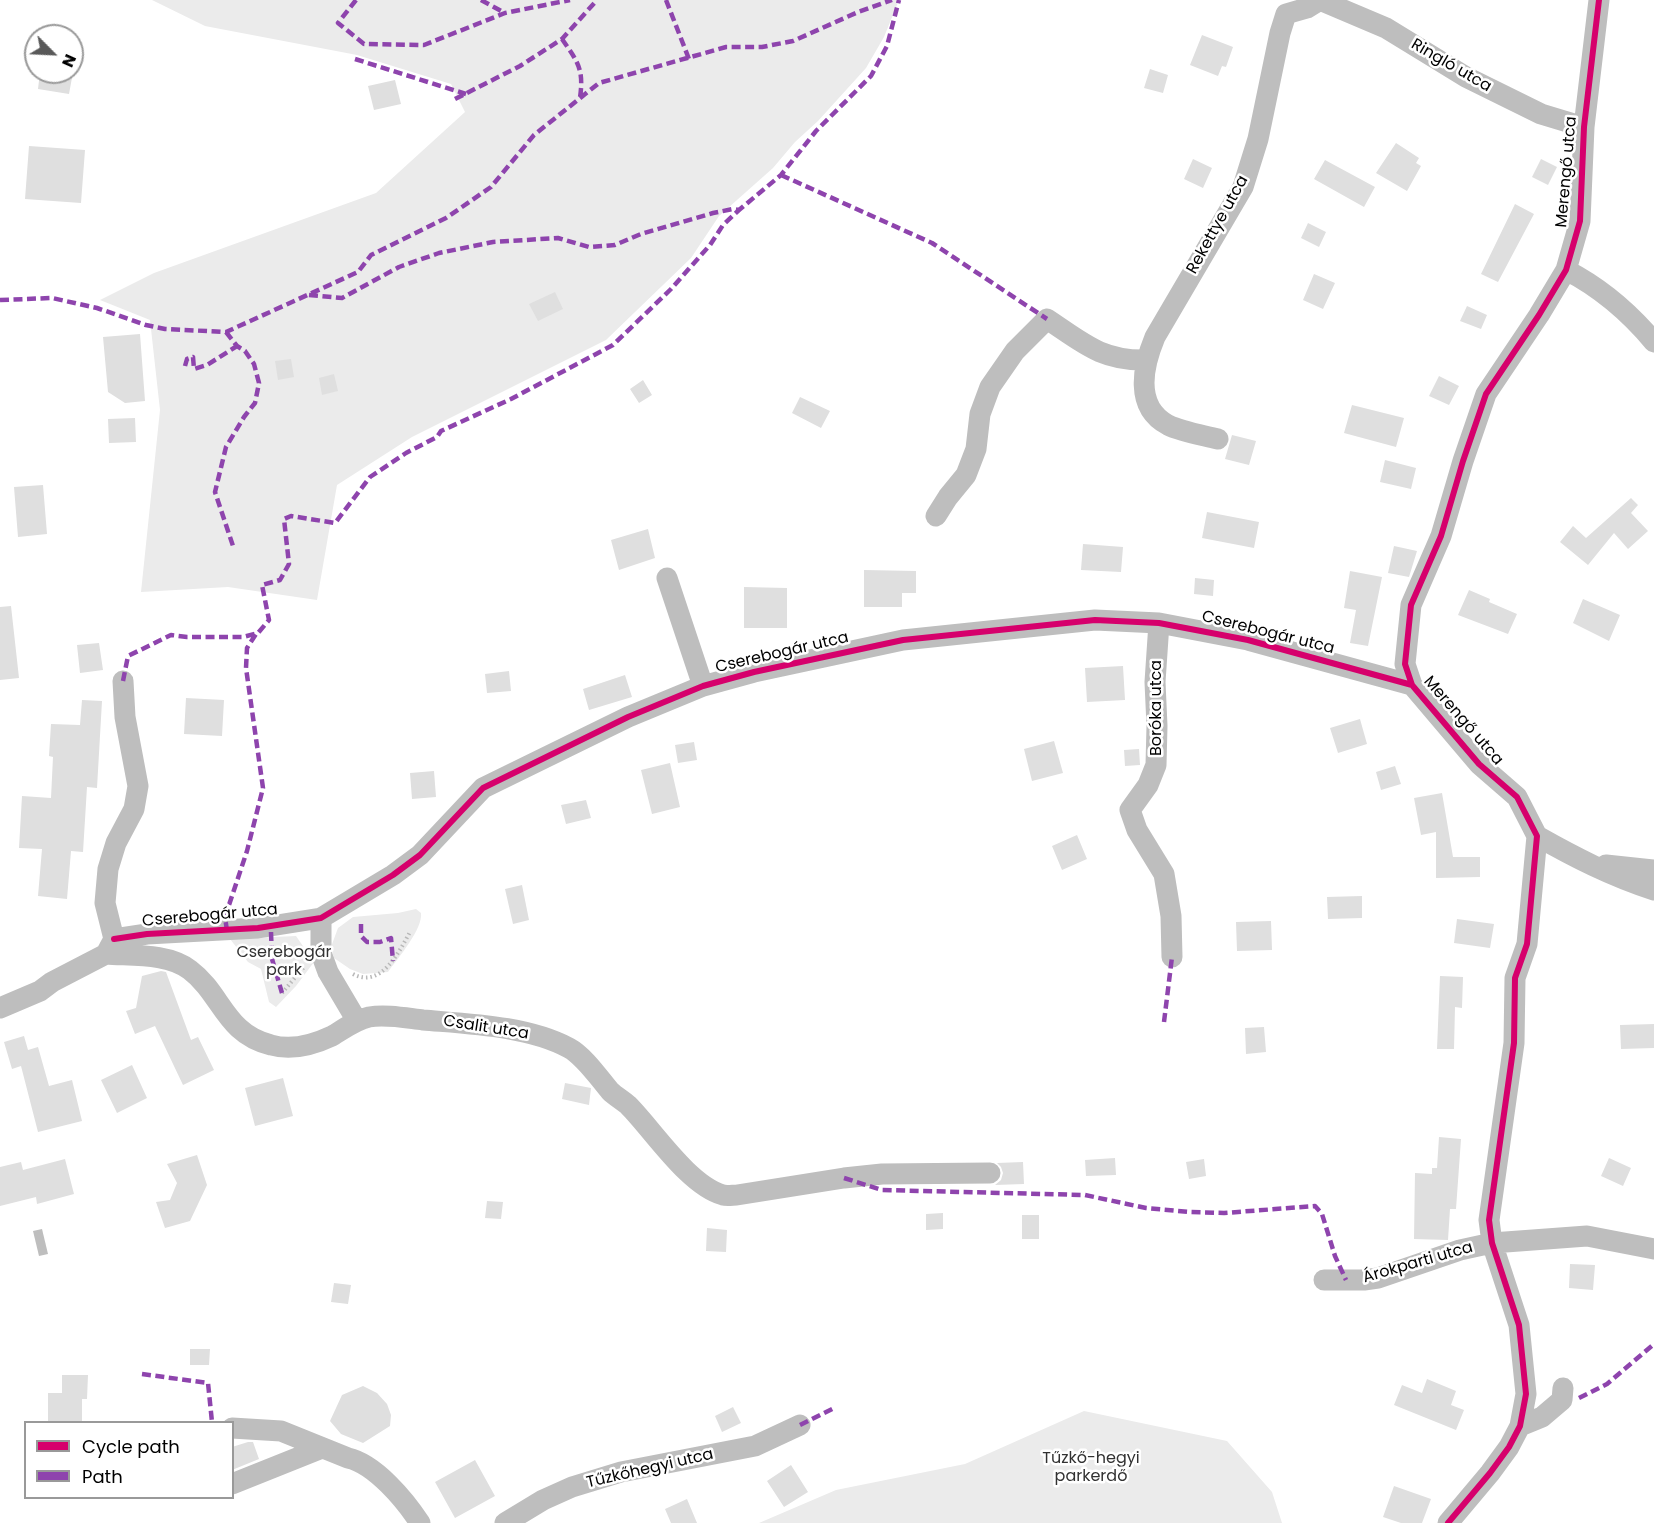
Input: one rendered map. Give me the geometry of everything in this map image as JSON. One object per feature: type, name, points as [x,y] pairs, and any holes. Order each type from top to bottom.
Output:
[{"type":"street","name":"Ringló utca","points":[[1320,0],[1386,28],[1466,76],[1541,114],[1584,126]]},
{"type":"street","name":"Rekettye utca","points":[[1218,439],[1169,426],[1159,419],[1149,407],[1145,396],[1146,360],[1155,337],[1243,187],[1258,139],[1286,14],[1307,8],[1320,0]]},
{"type":"street","name":"Merengő utca","points":[[1537,836],[1517,797],[1479,764],[1412,685],[1406,664],[1411,605],[1441,536],[1485,394],[1539,315],[1566,270],[1580,221],[1584,126],[1599,0]]},
{"type":"street","points":[[1566,270],[1591,283],[1619,305],[1654,342]]},
{"type":"street","points":[[936,516],[966,475],[976,449],[980,414],[990,387],[1015,351],[1047,319],[1097,352],[1124,360],[1146,360]]},
{"type":"street","points":[[667,578],[703,686]]},
{"type":"street","name":"Cserebogár utca","points":[[0,1008],[40,991],[110,947],[147,934],[258,928],[321,918],[393,875],[420,855],[454,816],[492,782],[628,717],[703,686],[796,662],[903,640],[1095,620],[1159,623],[1248,640],[1412,685]]},
{"type":"street","name":"Boróka utca","points":[[1159,623],[1155,682],[1156,765],[1148,785],[1130,810],[1137,830],[1164,874],[1171,916],[1172,957]]},
{"type":"street","points":[[110,947],[105,903],[108,869],[116,843],[134,809],[138,786],[125,717],[123,681]]},
{"type":"street","points":[[1448,1523],[1509,1447],[1520,1426],[1526,1394],[1519,1324],[1492,1243],[1490,1220],[1514,1043],[1515,978],[1527,944],[1537,836],[1585,863],[1654,890]]},
{"type":"street","points":[[1585,863],[1654,870]]},
{"type":"street","points":[[321,918],[321,953],[328,972],[357,1021]]},
{"type":"street","name":"Csalit utca","points":[[110,947],[162,958],[189,969],[236,1027],[252,1038],[270,1045],[288,1048],[312,1044],[357,1021],[370,1017],[388,1016],[484,1025],[545,1038],[572,1049],[610,1091],[627,1104],[688,1171],[724,1195],[737,1195],[844,1178],[913,1173],[990,1173]]},
{"type":"street","name":"Árokparti utca","points":[[1324,1280],[1378,1278],[1460,1250],[1492,1243],[1587,1236],[1654,1249]]},
{"type":"street","points":[[1520,1426],[1542,1417],[1562,1400],[1563,1388]]},
{"type":"street","name":"Tűzkőhegyi utca","points":[[505,1523],[543,1500],[572,1487],[621,1472],[755,1446],[800,1425]]},
{"type":"street","points":[[234,1428],[281,1431],[359,1461],[370,1467],[411,1510],[420,1523]]},
{"type":"street","points":[[234,1483],[322,1448]]},
{"type":"path","points":[[349,972],[356,976],[366,977],[384,971],[410,932]]},
{"type":"path","points":[[282,993],[311,958],[321,953]]},
{"type":"green space","points":[[152,0],[899,0],[884,37],[866,68],[773,168],[719,216],[691,258],[606,340],[412,437],[337,485],[317,600],[228,587],[141,592],[160,410],[150,320],[100,300],[154,273],[376,193],[465,112],[451,84],[357,55],[205,26]]},
{"type":"green space","points":[[416,909],[421,913],[418,927],[388,972],[363,974],[350,969],[334,958],[331,947],[338,928],[353,917]]},
{"type":"green space","name":"Cserebogár park","points":[[296,936],[314,962],[276,1007],[269,1002],[261,969],[248,962],[230,939]]},
{"type":"green space","name":"Tűzkő-hegyi parkerdő","points":[[1084,1411],[1227,1441],[1272,1492],[1282,1523],[759,1523],[836,1490],[965,1464]]},
{"type":"shaded area","points":[[42,1229],[48,1254],[39,1256],[33,1231]]},
{"type":"building","points":[[1202,35],[1233,47],[1226,67],[1222,66],[1218,76],[1190,65]]},
{"type":"building","points":[[1150,69],[1168,75],[1163,93],[1144,88]]},
{"type":"building","points":[[395,80],[401,104],[374,110],[368,86]]},
{"type":"building","points":[[39,84],[71,84],[69,94],[38,89]]},
{"type":"building","points":[[1396,143],[1419,158],[1416,163],[1421,166],[1407,191],[1376,173]]},
{"type":"building","points":[[29,146],[85,150],[81,203],[25,199]]},
{"type":"building","points":[[1193,159],[1212,168],[1203,188],[1184,179]]},
{"type":"building","points":[[1541,159],[1557,167],[1548,185],[1532,177]]},
{"type":"building","points":[[1325,160],[1375,187],[1364,207],[1314,179]]},
{"type":"building","points":[[1515,204],[1534,214],[1498,282],[1481,274]]},
{"type":"building","points":[[1308,223],[1326,232],[1319,247],[1301,238]]},
{"type":"building","points":[[1314,274],[1335,283],[1323,309],[1303,300]]},
{"type":"building","points":[[555,292],[563,309],[538,321],[529,304]]},
{"type":"building","points":[[1467,306],[1487,315],[1481,329],[1460,321]]},
{"type":"building","points":[[140,334],[145,401],[125,403],[108,392],[103,337]]},
{"type":"building","points":[[291,359],[294,377],[278,380],[275,361]]},
{"type":"building","points":[[334,374],[338,391],[322,395],[319,378]]},
{"type":"building","points":[[1439,376],[1459,386],[1449,405],[1429,396]]},
{"type":"building","points":[[643,380],[652,395],[639,403],[630,389]]},
{"type":"building","points":[[800,397],[830,411],[821,428],[792,413]]},
{"type":"building","points":[[1352,405],[1404,418],[1396,447],[1344,433]]},
{"type":"building","points":[[135,418],[136,442],[109,443],[108,419]]},
{"type":"building","points":[[1232,435],[1256,441],[1249,465],[1225,459]]},
{"type":"building","points":[[1385,460],[1416,468],[1411,489],[1380,482]]},
{"type":"building","points":[[43,485],[47,534],[18,537],[14,487]]},
{"type":"building","points":[[1631,498],[1638,505],[1631,513],[1648,531],[1628,549],[1614,533],[1588,565],[1560,542],[1573,526],[1586,538]]},
{"type":"building","points":[[1207,512],[1259,522],[1254,548],[1202,538]]},
{"type":"building","points":[[648,529],[655,558],[619,570],[611,540]]},
{"type":"building","points":[[1083,544],[1123,547],[1121,572],[1081,570]]},
{"type":"building","points":[[1394,546],[1417,551],[1409,577],[1388,573]]},
{"type":"building","points":[[864,570],[916,571],[916,593],[902,593],[902,607],[864,607]]},
{"type":"building","points":[[1350,571],[1382,577],[1368,646],[1350,643],[1356,610],[1344,608]]},
{"type":"building","points":[[1195,578],[1214,580],[1213,596],[1194,594]]},
{"type":"building","points":[[744,587],[787,588],[787,628],[744,628]]},
{"type":"building","points":[[1469,590],[1517,614],[1508,634],[1458,615]]},
{"type":"building","points":[[1583,599],[1620,615],[1609,641],[1573,623]]},
{"type":"building","points":[[11,606],[19,678],[0,680],[0,607]]},
{"type":"building","points":[[99,643],[103,670],[80,673],[77,645]]},
{"type":"building","points":[[1123,666],[1125,700],[1087,702],[1085,668]]},
{"type":"building","points":[[509,671],[511,691],[487,693],[485,674]]},
{"type":"building","points":[[625,675],[632,697],[589,710],[583,689]]},
{"type":"building","points":[[186,698],[224,700],[222,736],[184,734]]},
{"type":"building","points":[[82,700],[102,701],[97,788],[87,787],[83,852],[71,851],[67,899],[38,896],[42,849],[19,848],[22,796],[51,798],[53,757],[49,756],[51,724],[80,725]]},
{"type":"building","points":[[1360,719],[1367,744],[1338,753],[1330,728]]},
{"type":"building","points":[[1054,741],[1063,773],[1032,781],[1024,749]]},
{"type":"building","points":[[694,742],[697,760],[678,763],[675,745]]},
{"type":"building","points":[[1139,749],[1140,765],[1125,766],[1124,750]]},
{"type":"building","points":[[670,763],[680,807],[652,814],[641,770]]},
{"type":"building","points":[[1395,766],[1401,784],[1381,790],[1376,772]]},
{"type":"building","points":[[434,771],[436,797],[412,799],[410,773]]},
{"type":"building","points":[[1442,793],[1453,857],[1480,857],[1480,877],[1436,878],[1436,832],[1421,835],[1414,798]]},
{"type":"building","points":[[586,800],[591,818],[566,824],[561,805]]},
{"type":"building","points":[[1077,835],[1087,859],[1062,870],[1052,846]]},
{"type":"building","points":[[522,885],[529,920],[513,924],[505,889]]},
{"type":"building","points":[[1362,896],[1362,918],[1328,919],[1327,897]]},
{"type":"building","points":[[1457,919],[1494,924],[1490,948],[1454,943]]},
{"type":"building","points":[[1271,921],[1272,950],[1237,951],[1236,922]]},
{"type":"building","points":[[161,971],[166,972],[191,1040],[198,1037],[214,1070],[183,1085],[155,1026],[135,1034],[126,1011],[136,1008],[142,976]]},
{"type":"building","points":[[1440,976],[1463,977],[1462,1008],[1455,1007],[1454,1049],[1437,1049]]},
{"type":"building","points":[[1654,1024],[1654,1048],[1621,1049],[1620,1025]]},
{"type":"building","points":[[1264,1027],[1266,1052],[1246,1054],[1245,1028]]},
{"type":"building","points":[[24,1036],[28,1050],[38,1047],[49,1086],[72,1080],[82,1121],[38,1132],[21,1066],[12,1069],[4,1042]]},
{"type":"building","points":[[132,1065],[147,1098],[117,1113],[101,1080]]},
{"type":"building","points":[[283,1078],[293,1116],[255,1126],[245,1088]]},
{"type":"building","points":[[565,1083],[591,1088],[589,1105],[562,1099]]},
{"type":"building","points":[[1439,1137],[1461,1139],[1456,1209],[1450,1209],[1448,1240],[1414,1239],[1415,1173],[1432,1174],[1432,1168],[1437,1168]]},
{"type":"building","points":[[197,1155],[207,1185],[190,1221],[165,1228],[156,1202],[170,1200],[177,1183],[167,1164]]},
{"type":"building","points":[[1115,1158],[1116,1175],[1086,1176],[1085,1160]]},
{"type":"building","points":[[1609,1158],[1631,1168],[1623,1186],[1601,1176]]},
{"type":"building","points":[[65,1159],[74,1194],[37,1204],[36,1197],[0,1206],[0,1167],[21,1162],[23,1170]]},
{"type":"building","points":[[1204,1159],[1206,1176],[1189,1179],[1186,1162]]},
{"type":"building","points":[[1023,1162],[1024,1184],[995,1185],[1001,1180],[1003,1173],[997,1163]]},
{"type":"building","points":[[487,1201],[503,1202],[501,1219],[485,1218]]},
{"type":"building","points":[[943,1213],[943,1229],[926,1230],[926,1214]]},
{"type":"building","points":[[1022,1215],[1039,1215],[1039,1239],[1022,1239]]},
{"type":"building","points":[[707,1228],[727,1230],[726,1252],[706,1251]]},
{"type":"building","points":[[1570,1264],[1595,1265],[1593,1290],[1569,1288]]},
{"type":"building","points":[[334,1283],[351,1285],[348,1304],[331,1302]]},
{"type":"building","points":[[190,1349],[210,1349],[209,1365],[190,1365]]},
{"type":"building","points":[[62,1375],[88,1375],[87,1399],[82,1399],[82,1421],[48,1421],[48,1393],[62,1393]]},
{"type":"building","points":[[1427,1379],[1456,1391],[1451,1405],[1464,1410],[1456,1430],[1394,1405],[1402,1385],[1422,1393]]},
{"type":"building","points":[[363,1386],[377,1393],[387,1404],[391,1415],[390,1426],[363,1443],[341,1434],[330,1421],[342,1395]]},
{"type":"building","points":[[733,1407],[741,1423],[722,1432],[715,1416]]},
{"type":"building","points":[[253,1442],[259,1459],[234,1469],[234,1446]]},
{"type":"building","points":[[475,1460],[495,1496],[455,1518],[435,1482]]},
{"type":"building","points":[[791,1465],[808,1492],[784,1507],[767,1481]]},
{"type":"building","points":[[1394,1486],[1431,1499],[1422,1523],[1401,1523],[1383,1517]]},
{"type":"building","points":[[687,1499],[697,1523],[671,1523],[665,1509]]},
{"type":"marked path","points":[[356,0],[338,23],[364,44],[424,45],[505,13],[570,0]]},
{"type":"marked path","points":[[481,0],[505,13]]},
{"type":"marked path","points":[[455,99],[520,66],[562,39],[597,0]]},
{"type":"marked path","points":[[666,0],[689,59]]},
{"type":"marked path","points":[[0,300],[52,298],[97,308],[165,329],[226,332],[358,272],[371,255],[446,218],[491,187],[534,135],[599,83],[726,47],[762,47],[793,41],[858,12],[892,0]]},
{"type":"marked path","points":[[309,295],[342,298],[399,267],[439,253],[493,242],[558,238],[589,247],[615,245],[641,234],[713,213],[739,210],[781,175],[816,131],[871,76],[887,46],[899,0]]},
{"type":"marked path","points":[[562,39],[578,66],[581,80],[580,98]]},
{"type":"marked path","points":[[355,59],[466,94]]},
{"type":"marked path","points":[[781,175],[932,243],[1047,319]]},
{"type":"marked path","points":[[123,681],[128,656],[171,635],[243,637],[258,633],[269,620],[262,585],[280,580],[289,564],[284,519],[291,516],[335,523],[370,477],[406,453],[437,437],[441,431],[511,399],[613,345],[671,289],[710,245],[723,225],[739,210]]},
{"type":"marked path","points":[[226,332],[254,364],[259,383],[255,403],[226,447],[215,492],[234,549]]},
{"type":"marked path","points":[[185,366],[187,359],[193,357],[194,369],[207,365],[237,346]]},
{"type":"marked path","points":[[227,931],[225,917],[247,851],[263,788],[246,668],[247,648],[256,634]]},
{"type":"marked path","points":[[361,924],[361,936],[367,942],[380,942],[391,938],[393,961]]},
{"type":"marked path","points":[[271,932],[272,959],[282,993]]},
{"type":"marked path","points":[[1164,1022],[1172,957]]},
{"type":"marked path","points":[[844,1178],[882,1190],[1085,1195],[1146,1208],[1190,1212],[1224,1213],[1315,1206],[1322,1214],[1335,1256],[1346,1280]]},
{"type":"marked path","points":[[1579,1398],[1607,1384],[1654,1344]]},
{"type":"marked path","points":[[142,1374],[208,1383],[212,1421]]},
{"type":"marked path","points":[[800,1425],[836,1407]]},
{"type":"cycle path","points":[[1448,1523],[1509,1447],[1520,1426],[1526,1394],[1519,1325],[1492,1243],[1489,1220],[1514,1043],[1515,978],[1527,944],[1537,836],[1517,797],[1479,764],[1412,685],[1405,664],[1411,605],[1441,536],[1486,394],[1566,270],[1580,221],[1584,127],[1599,0]]},
{"type":"cycle path","points":[[114,939],[147,934],[258,928],[321,918],[393,875],[420,855],[483,788],[628,717],[703,686],[754,672],[903,640],[1095,620],[1159,623],[1248,640],[1412,685]]}]
